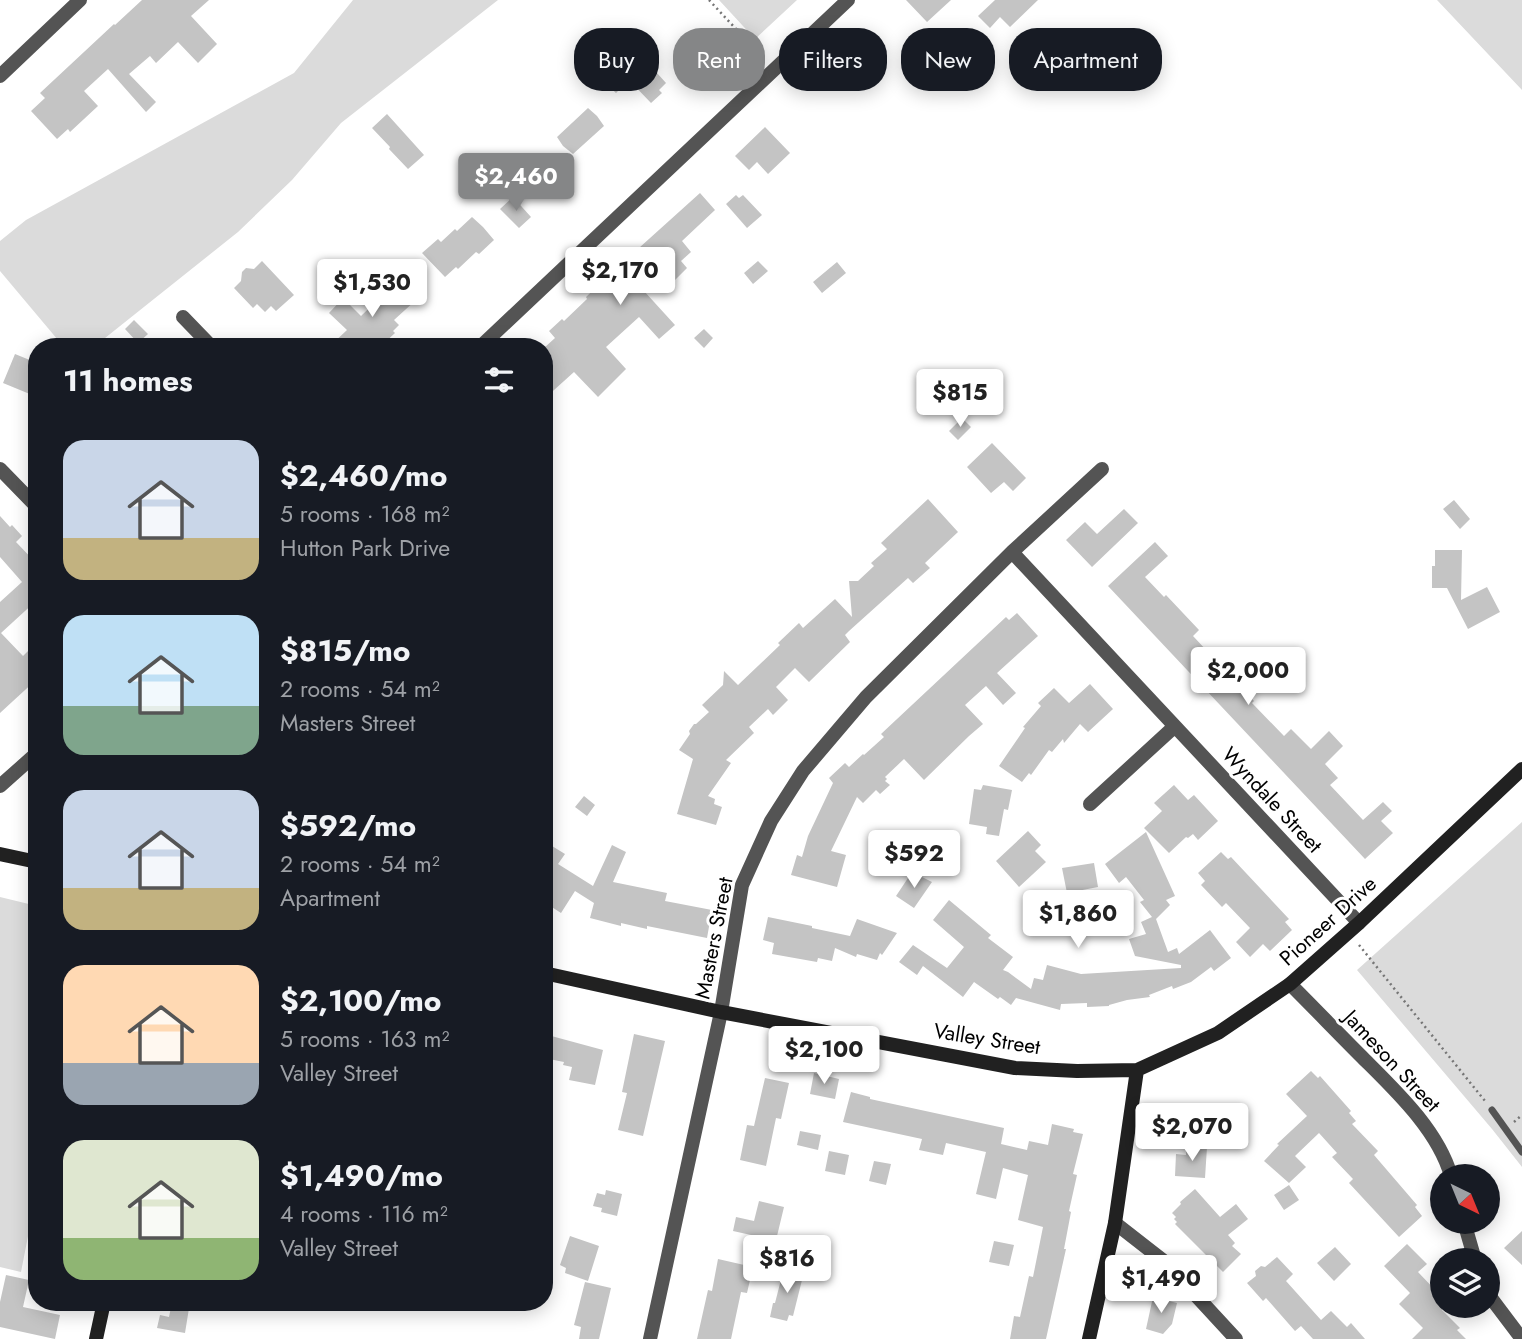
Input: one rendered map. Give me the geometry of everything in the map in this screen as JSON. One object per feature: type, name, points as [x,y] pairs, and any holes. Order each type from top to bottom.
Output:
[{"type":"street","points":[[0,76],[80,0]]},
{"type":"street","points":[[489,338],[848,0]]},
{"type":"street","points":[[183,317],[203,338]]},
{"type":"street","points":[[0,469],[28,498]]},
{"type":"street","name":"Masters Street","points":[[650,1339],[721,1012],[742,885],[771,821],[803,771],[866,697],[1012,552],[1102,469]]},
{"type":"street","name":"Wyndale Street","points":[[1012,552],[1354,927]]},
{"type":"street","points":[[1090,804],[1174,727]]},
{"type":"street","points":[[0,786],[28,761]]},
{"type":"street","name":"Pioneer Drive","points":[[1137,1070],[1218,1033],[1290,984],[1522,769]]},
{"type":"street","points":[[0,854],[28,860]]},
{"type":"street","name":"Valley Street","points":[[553,975],[721,1012],[1015,1068],[1137,1070]]},
{"type":"street","name":"Jameson Street","points":[[1290,984],[1404,1100],[1448,1164]]},
{"type":"street","points":[[1089,1339],[1115,1223],[1137,1070]]},
{"type":"street","points":[[1115,1223],[1165,1262],[1236,1339]]},
{"type":"street","points":[[1500,1310],[1522,1339]]},
{"type":"street","points":[[96,1339],[102,1311]]},
{"type":"lane","points":[[1492,1110],[1522,1152]]},
{"type":"path","points":[[709,0],[774,70]]},
{"type":"path","points":[[1354,927],[1400,994],[1492,1110]]},
{"type":"shaded area","points":[[353,0],[498,0],[341,123],[292,180],[238,232],[105,338],[56,338],[0,271],[0,241],[26,220],[294,73]]},
{"type":"shaded area","points":[[719,0],[797,0],[765,30],[745,28]]},
{"type":"shaded area","points":[[1437,0],[1522,0],[1522,90]]},
{"type":"shaded area","points":[[1522,822],[1522,1167],[1357,970]]},
{"type":"shaded area","points":[[0,897],[28,904],[28,1236],[21,1272],[0,1267]]},
{"type":"building","points":[[142,0],[209,0],[191,16],[217,44],[198,63],[178,42],[156,63],[150,56],[129,74],[156,102],[146,112],[108,69],[84,91],[98,106],[70,132],[68,129],[57,139],[31,111],[45,98],[40,93]]},
{"type":"building","points":[[906,0],[951,0],[927,22]]},
{"type":"building","points":[[995,0],[1038,0],[1010,27],[1000,17],[990,28],[978,16]]},
{"type":"building","points":[[659,75],[666,83],[659,90]]},
{"type":"building","points":[[659,90],[662,93],[651,103],[640,91]]},
{"type":"building","points":[[588,108],[604,126],[573,154],[557,137]]},
{"type":"building","points":[[387,114],[424,155],[408,169],[372,128]]},
{"type":"building","points":[[765,127],[790,153],[768,174],[757,162],[749,170],[735,156]]},
{"type":"building","points":[[700,193],[715,210],[682,241],[691,252],[681,261],[687,268],[673,282],[664,273],[644,291],[675,325],[659,339],[639,317],[606,347],[626,369],[598,397],[574,372],[553,391],[555,338],[549,331],[562,319],[564,321],[609,275]]},
{"type":"building","points":[[736,195],[739,198],[743,195],[762,215],[747,228],[726,204]]},
{"type":"building","points":[[513,197],[531,217],[519,228],[500,209]]},
{"type":"building","points":[[472,217],[494,240],[479,254],[476,252],[445,277],[422,253],[438,239],[441,242],[455,229],[457,231]]},
{"type":"building","points":[[262,261],[294,295],[276,311],[271,306],[265,312],[257,304],[253,308],[234,288],[241,281],[242,272],[246,268],[254,269]]},
{"type":"building","points":[[758,261],[768,271],[753,284],[744,273]]},
{"type":"building","points":[[837,262],[846,273],[822,293],[813,282]]},
{"type":"building","points":[[398,280],[416,300],[394,320],[399,325],[390,338],[338,338],[347,330],[329,313],[343,298],[361,316]]},
{"type":"building","points":[[134,320],[148,334],[144,338],[133,338],[125,329]]},
{"type":"building","points":[[704,329],[713,338],[704,348],[694,338]]},
{"type":"building","points":[[15,354],[28,359],[28,393],[3,383]]},
{"type":"building","points":[[962,418],[971,427],[958,440],[949,431]]},
{"type":"building","points":[[992,443],[1026,478],[1013,491],[1004,482],[991,493],[967,467]]},
{"type":"building","points":[[928,499],[958,532],[925,563],[930,568],[913,583],[908,578],[849,631],[845,635],[850,642],[809,682],[795,668],[776,687],[788,700],[773,715],[768,709],[749,727],[754,733],[726,760],[731,763],[708,796],[715,799],[714,804],[722,807],[716,825],[677,814],[693,759],[679,750],[694,724],[709,712],[702,705],[723,685],[724,671],[738,685],[799,623],[803,628],[835,599],[852,617],[849,581],[858,581],[874,566],[871,563],[887,549],[881,543]]},
{"type":"building","points":[[1454,500],[1470,519],[1460,529],[1443,509]]},
{"type":"building","points":[[1124,509],[1138,523],[1092,567],[1066,540],[1085,522],[1097,534]]},
{"type":"building","points":[[0,516],[22,536],[16,542],[28,555],[28,608],[1,633],[23,656],[28,651],[28,687],[0,713],[0,602],[22,582],[0,557]]},
{"type":"building","points":[[1155,542],[1168,556],[1145,577],[1199,630],[1193,636],[1254,701],[1252,703],[1284,736],[1291,729],[1311,749],[1329,731],[1343,746],[1325,764],[1338,778],[1330,785],[1363,820],[1383,802],[1392,811],[1381,821],[1393,833],[1365,859],[1108,586]]},
{"type":"building","points":[[1435,550],[1462,550],[1461,600],[1487,587],[1500,612],[1468,629],[1447,588],[1432,588]]},
{"type":"building","points":[[1017,613],[1038,636],[997,673],[1016,693],[1003,705],[986,686],[965,705],[983,724],[924,780],[904,759],[885,777],[885,781],[890,785],[880,794],[876,790],[863,803],[857,797],[831,851],[846,855],[837,887],[791,875],[797,855],[802,857],[808,836],[833,783],[829,778],[845,763],[849,767],[864,755],[884,737],[881,734],[1006,617],[1009,620]]},
{"type":"building","points":[[1090,684],[1113,709],[1088,732],[1080,724],[1064,743],[1063,739],[1052,752],[1049,750],[1031,775],[1029,773],[1022,782],[999,766],[1025,728],[1023,727],[1041,706],[1038,703],[1054,688],[1069,703]]},
{"type":"building","points":[[983,785],[1012,790],[1008,810],[1004,809],[999,836],[986,834],[987,827],[969,824],[974,789],[981,790]]},
{"type":"building","points":[[1174,785],[1188,800],[1194,795],[1218,821],[1198,840],[1193,834],[1186,837],[1169,853],[1144,828],[1162,811],[1154,803]]},
{"type":"building","points":[[584,796],[595,805],[587,816],[575,807]]},
{"type":"building","points":[[1028,831],[1041,845],[1035,851],[1046,862],[1019,887],[996,861]]},
{"type":"building","points":[[1146,832],[1175,896],[1166,900],[1170,905],[1156,919],[1168,952],[1177,948],[1179,954],[1210,930],[1231,958],[1214,971],[1211,967],[1191,982],[1173,989],[1172,986],[1149,995],[1150,997],[1109,1006],[1061,1004],[1060,1010],[1016,998],[1011,1005],[974,982],[963,997],[923,966],[917,975],[899,962],[913,945],[947,968],[964,947],[933,920],[949,900],[991,935],[988,938],[1013,957],[1003,970],[1031,989],[1034,978],[1043,980],[1047,965],[1081,974],[1181,968],[1181,965],[1135,956],[1129,939],[1146,934],[1141,922],[1152,917],[1140,902],[1144,900],[1126,877],[1119,883],[1105,864]]},
{"type":"building","points":[[944,839],[957,853],[941,867],[925,856]]},
{"type":"building","points":[[612,845],[626,852],[613,882],[667,893],[665,901],[712,910],[707,938],[647,926],[647,929],[621,923],[621,926],[590,918],[594,903],[575,891],[561,913],[553,908],[553,847],[565,854],[558,864],[593,886]]},
{"type":"building","points":[[1221,852],[1228,859],[1231,857],[1289,919],[1285,922],[1292,930],[1270,951],[1263,944],[1250,957],[1236,942],[1250,928],[1226,903],[1222,907],[1201,885],[1205,881],[1198,873]]},
{"type":"building","points":[[1094,863],[1098,887],[1067,893],[1062,868]]},
{"type":"building","points":[[912,872],[932,882],[914,908],[896,896]]},
{"type":"building","points":[[1039,896],[1051,902],[1043,919],[1031,913]]},
{"type":"building","points":[[768,917],[850,936],[857,919],[897,933],[877,960],[857,954],[856,957],[835,948],[832,961],[818,958],[817,962],[772,954],[774,943],[763,940]]},
{"type":"building","points":[[634,1034],[665,1041],[643,1136],[618,1130],[627,1093],[622,1092]]},
{"type":"building","points":[[553,1036],[603,1050],[595,1085],[569,1080],[572,1067],[563,1065],[564,1062],[553,1060]]},
{"type":"building","points":[[1311,1071],[1318,1078],[1320,1076],[1351,1111],[1349,1113],[1356,1121],[1352,1124],[1378,1151],[1374,1155],[1417,1205],[1415,1207],[1422,1216],[1399,1237],[1349,1183],[1353,1179],[1332,1157],[1337,1153],[1319,1133],[1295,1156],[1306,1167],[1289,1183],[1264,1161],[1279,1145],[1277,1144],[1307,1116],[1286,1094]]},
{"type":"building","points":[[814,1073],[839,1079],[835,1099],[810,1094]]},
{"type":"building","points":[[765,1078],[789,1083],[781,1119],[776,1118],[766,1166],[740,1160],[747,1125],[754,1126]]},
{"type":"building","points":[[851,1092],[870,1099],[1004,1128],[1001,1144],[1027,1150],[1029,1141],[1048,1145],[1052,1124],[1083,1134],[1073,1174],[1077,1175],[1069,1211],[1066,1249],[1046,1339],[1010,1339],[1014,1316],[1020,1317],[1029,1276],[1033,1277],[1043,1227],[1018,1220],[1028,1175],[1003,1168],[996,1199],[976,1194],[986,1152],[946,1143],[943,1155],[919,1150],[922,1139],[843,1122]]},
{"type":"building","points":[[800,1131],[821,1135],[818,1150],[797,1145]]},
{"type":"building","points":[[1186,1146],[1207,1147],[1205,1178],[1175,1176],[1176,1154],[1186,1155]]},
{"type":"building","points":[[829,1151],[849,1155],[845,1175],[825,1171]]},
{"type":"building","points":[[874,1161],[891,1164],[886,1185],[869,1181]]},
{"type":"building","points":[[1289,1185],[1299,1200],[1284,1210],[1274,1195]]},
{"type":"building","points":[[1195,1189],[1220,1217],[1236,1204],[1248,1219],[1228,1235],[1235,1243],[1232,1246],[1241,1254],[1223,1272],[1175,1224],[1176,1217],[1172,1213]]},
{"type":"building","points":[[606,1190],[622,1194],[617,1216],[601,1212],[602,1208],[593,1206],[597,1193],[605,1195]]},
{"type":"building","points":[[759,1201],[784,1207],[771,1261],[746,1255],[751,1235],[733,1231],[736,1217],[754,1221]]},
{"type":"building","points":[[1522,1231],[1522,1265],[1504,1248]]},
{"type":"building","points":[[570,1236],[599,1246],[588,1281],[565,1273],[566,1268],[560,1265]]},
{"type":"building","points":[[994,1241],[1014,1245],[1009,1266],[989,1262]]},
{"type":"building","points":[[1407,1244],[1427,1264],[1418,1272],[1430,1285],[1430,1318],[1450,1318],[1466,1339],[1412,1339],[1423,1328],[1399,1304],[1410,1293],[1384,1266]]},
{"type":"building","points":[[1335,1247],[1351,1264],[1334,1281],[1317,1263]]},
{"type":"building","points":[[1277,1257],[1293,1274],[1286,1281],[1321,1320],[1331,1311],[1347,1327],[1351,1323],[1365,1339],[1313,1339],[1301,1326],[1295,1331],[1266,1298],[1263,1301],[1247,1283],[1256,1276],[1255,1271]]},
{"type":"building","points":[[718,1259],[753,1267],[747,1293],[741,1292],[731,1339],[697,1339],[708,1290],[712,1291]]},
{"type":"building","points":[[784,1268],[804,1272],[793,1316],[789,1315],[787,1321],[770,1317]]},
{"type":"building","points":[[6,1275],[28,1280],[23,1307],[28,1308],[28,1311],[60,1315],[55,1339],[0,1327],[0,1302]]},
{"type":"building","points":[[585,1282],[611,1288],[599,1339],[579,1339],[581,1327],[574,1325]]},
{"type":"building","points":[[1153,1297],[1177,1303],[1172,1324],[1163,1334],[1146,1329]]},
{"type":"building","points":[[170,1311],[189,1311],[185,1333],[157,1328],[160,1315],[169,1317]]}]
